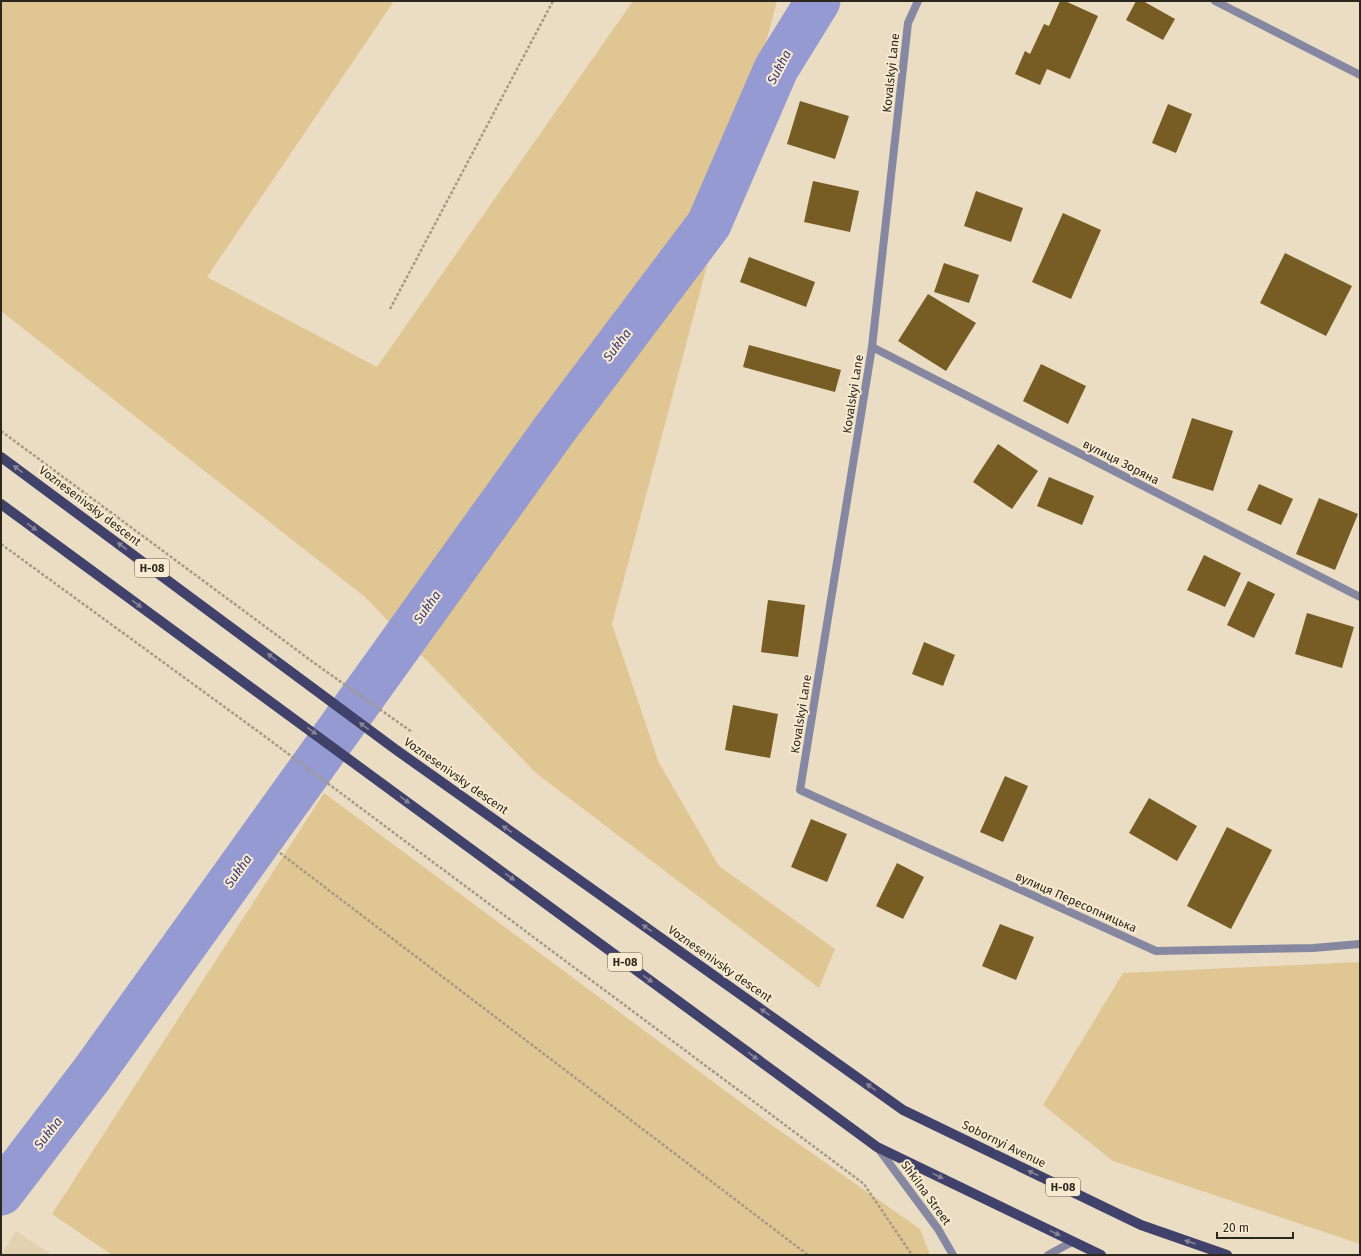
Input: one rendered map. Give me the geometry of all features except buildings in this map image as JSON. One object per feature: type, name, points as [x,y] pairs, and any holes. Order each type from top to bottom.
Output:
[{"type":"main road","name":"Voznesenivsky descent","points":[[1,456],[396,749],[903,1110]]},
{"type":"main road","name":"Н-08","points":[[1,504],[877,1147],[1101,1255]]},
{"type":"main road","name":"Sobornyi Avenue","points":[[903,1110],[1140,1225],[1227,1255]]},
{"type":"street","name":"Kovalskyi Lane","points":[[800,790],[872,347],[908,23],[918,1]]},
{"type":"street","points":[[1215,1],[1360,75]]},
{"type":"street","name":"вулиця Зоряна","points":[[872,347],[1360,597]]},
{"type":"street","name":"вулиця Пересопницька","points":[[800,790],[1156,951],[1313,948],[1360,944]]},
{"type":"street","name":"Shkilna Street","points":[[877,1147],[938,1229],[952,1255]]},
{"type":"street","points":[[1048,1255],[1072,1242]]},
{"type":"path","points":[[390,309],[553,1]]},
{"type":"path","points":[[1,431],[317,665],[412,732]]},
{"type":"path","points":[[1,544],[263,735],[864,1184],[912,1255]]},
{"type":"path","points":[[276,850],[808,1255]]},
{"type":"shaded area","points":[[1,1],[394,1],[207,277],[377,367],[633,1],[777,1],[612,624],[659,763],[719,866],[835,949],[819,988],[536,773],[365,597],[1,311]]},
{"type":"shaded area","points":[[324,793],[766,1121],[920,1229],[930,1255],[112,1255],[52,1214]]},
{"type":"shaded area","points":[[1360,962],[1360,1244],[1113,1161],[1043,1105],[1123,973]]},
{"type":"shaded area","points":[[16,1231],[52,1255],[1,1255]]},
{"type":"waterway","name":"Sukha","points":[[1,1193],[92,1074],[554,430],[709,224],[776,69],[818,1]]}]
